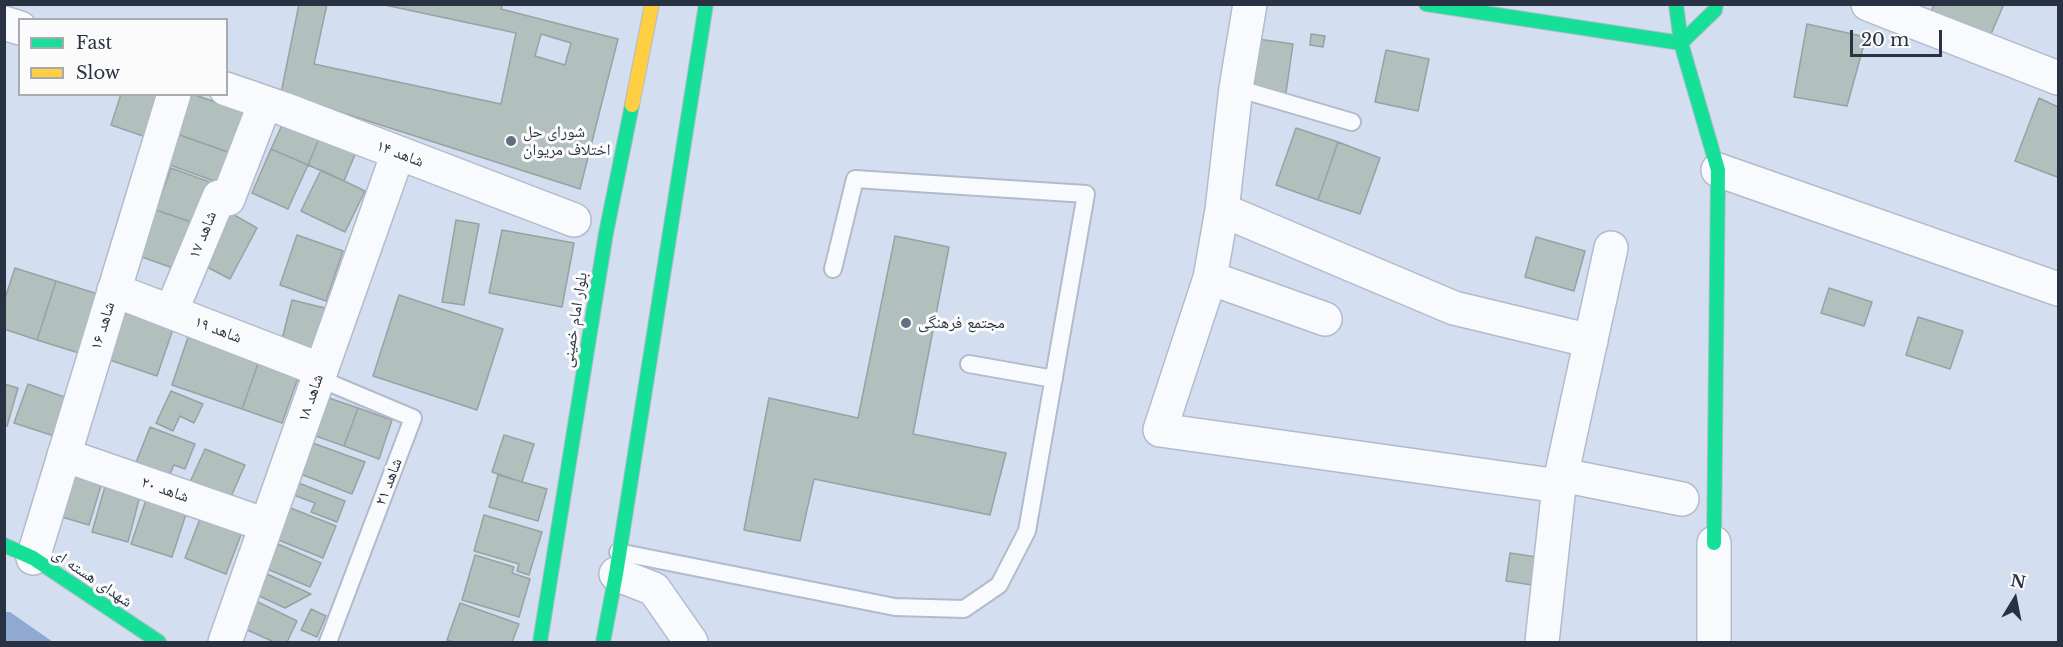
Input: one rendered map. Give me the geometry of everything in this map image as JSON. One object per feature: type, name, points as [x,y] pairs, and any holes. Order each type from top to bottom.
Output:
[{"type":"street","name":"بلوار امام خمینی","points":[[540,642],[606,233],[652,4]]},
{"type":"street","points":[[603,642],[706,4]]},
{"type":"street","points":[[1250,4],[1236,88],[1222,210],[1210,278],[1160,430],[1560,481],[1682,499]]},
{"type":"street","points":[[1426,4],[1681,43]]},
{"type":"street","points":[[1676,4],[1681,43],[1718,170],[1714,642]]},
{"type":"street","points":[[1681,43],[1715,10],[1716,4]]},
{"type":"street","points":[[1868,4],[2058,78]]},
{"type":"street","name":"شاهد ۱۴","points":[[228,90],[574,220]]},
{"type":"street","name":"شاهد ۱۶","points":[[19,551],[64,455],[173,96]]},
{"type":"street","name":"شاهد ۱۷","points":[[171,312],[219,197],[228,199],[265,102]]},
{"type":"street","name":"شاهد ۱۸","points":[[225,642],[398,153]]},
{"type":"street","points":[[1718,170],[2058,289]]},
{"type":"street","points":[[1222,210],[1454,308],[1591,341]]},
{"type":"street","points":[[1542,642],[1560,481],[1611,248]]},
{"type":"street","points":[[1210,278],[1325,319]]},
{"type":"street","name":"شاهد ۱۹","points":[[114,290],[320,374]]},
{"type":"street","name":"شاهد ۲۰","points":[[64,455],[266,525]]},
{"type":"street","name":"شهدای هسته ای","points":[[19,551],[159,642]]},
{"type":"street","points":[[617,563],[654,589],[691,642]]},
{"type":"lane","points":[[1236,88],[1352,122]]},
{"type":"lane","points":[[617,563],[895,607],[964,609],[999,585],[1027,531],[1086,194],[855,179],[833,269]]},
{"type":"lane","points":[[969,364],[1054,380]]},
{"type":"lane","name":"شاهد ۲۱","points":[[320,374],[413,418],[328,642]]},
{"type":"water","points":[[4,612],[10,612],[53,642],[5,642]]},
{"type":"building","name":"شورای حل اختلاف مریوان","points":[[299,4],[503,4],[501,9],[618,39],[580,189],[281,93]]},
{"type":"building","points":[[327,4],[380,4],[516,33],[501,104],[314,64]]},
{"type":"building","points":[[1934,4],[2004,4],[1991,34],[1931,12]]},
{"type":"building","points":[[1807,24],[1866,37],[1847,106],[1794,97]]},
{"type":"building","points":[[541,34],[571,43],[565,65],[535,56]]},
{"type":"building","points":[[1311,34],[1325,36],[1323,47],[1310,45]]},
{"type":"building","points":[[1258,39],[1293,44],[1286,93],[1251,88]]},
{"type":"building","points":[[1386,50],[1429,59],[1418,111],[1375,102]]},
{"type":"building","points":[[120,96],[160,96],[146,137],[111,125]]},
{"type":"building","points":[[191,96],[198,96],[250,114],[236,155],[177,134]]},
{"type":"building","points":[[2039,98],[2058,107],[2057,177],[2015,161]]},
{"type":"building","points":[[287,114],[323,129],[308,165],[271,149]]},
{"type":"building","points":[[1296,128],[1338,142],[1318,200],[1276,185]]},
{"type":"building","points":[[323,129],[359,145],[344,181],[308,165]]},
{"type":"building","points":[[177,134],[236,155],[225,185],[167,164]]},
{"type":"building","points":[[1338,142],[1380,158],[1360,214],[1318,200]]},
{"type":"building","points":[[271,149],[308,165],[288,209],[252,193]]},
{"type":"building","points":[[171,168],[215,184],[200,225],[156,210]]},
{"type":"building","points":[[321,170],[365,191],[345,232],[301,211]]},
{"type":"building","points":[[156,210],[200,225],[184,272],[139,256]]},
{"type":"building","points":[[227,211],[257,228],[230,279],[201,264]]},
{"type":"building","points":[[456,220],[479,224],[464,305],[442,302]]},
{"type":"building","points":[[502,230],[574,243],[562,307],[489,293]]},
{"type":"building","points":[[297,235],[343,251],[326,301],[280,285]]},
{"type":"building","name":"مجتمع فرهنگی","points":[[895,236],[949,247],[913,434],[1006,453],[990,515],[814,479],[800,541],[744,530],[769,398],[858,418]]},
{"type":"building","points":[[1536,237],[1585,251],[1574,291],[1525,277]]},
{"type":"building","points":[[15,268],[56,281],[37,340],[4,329],[4,301]]},
{"type":"building","points":[[56,281],[98,294],[79,353],[37,340]]},
{"type":"building","points":[[1829,288],[1872,302],[1864,326],[1821,313]]},
{"type":"building","points":[[399,295],[503,329],[477,410],[373,376]]},
{"type":"building","points":[[292,300],[325,308],[314,355],[280,347]]},
{"type":"building","points":[[123,312],[173,329],[157,376],[107,359]]},
{"type":"building","points":[[1918,317],[1963,331],[1950,369],[1906,355]]},
{"type":"building","points":[[188,337],[259,361],[242,409],[172,385]]},
{"type":"building","points":[[259,361],[299,375],[282,423],[242,409]]},
{"type":"building","points":[[4,384],[18,388],[7,426],[4,425]]},
{"type":"building","points":[[28,384],[67,398],[54,436],[14,423]]},
{"type":"building","points":[[171,391],[203,404],[194,423],[180,416],[173,431],[156,423]]},
{"type":"building","points":[[326,397],[358,408],[344,446],[313,435]]},
{"type":"building","points":[[358,408],[392,420],[379,459],[344,446]]},
{"type":"building","points":[[150,427],[195,444],[185,469],[174,465],[166,483],[133,470]]},
{"type":"building","points":[[504,435],[534,444],[522,482],[492,472]]},
{"type":"building","points":[[310,442],[365,462],[352,494],[298,473]]},
{"type":"building","points":[[205,449],[245,465],[229,501],[189,484]]},
{"type":"building","points":[[68,469],[103,479],[89,525],[55,515]]},
{"type":"building","points":[[498,475],[547,489],[538,521],[489,507]]},
{"type":"building","points":[[296,482],[345,501],[337,522],[311,512],[315,503],[291,494]]},
{"type":"building","points":[[106,483],[141,492],[128,542],[92,532]]},
{"type":"building","points":[[148,494],[187,511],[172,557],[131,544]]},
{"type":"building","points":[[288,507],[336,526],[323,558],[276,539]]},
{"type":"building","points":[[203,511],[244,527],[226,574],[185,558]]},
{"type":"building","points":[[484,515],[542,532],[529,575],[517,571],[519,564],[474,551]]},
{"type":"building","points":[[278,544],[321,563],[310,587],[267,569]]},
{"type":"building","points":[[1510,553],[1537,557],[1532,585],[1506,581]]},
{"type":"building","points":[[475,555],[514,567],[512,573],[530,579],[519,617],[462,600]]},
{"type":"building","points":[[267,574],[311,594],[285,608],[257,595]]},
{"type":"building","points":[[256,601],[297,621],[287,642],[274,642],[243,628]]},
{"type":"building","points":[[460,603],[519,624],[512,642],[447,640]]},
{"type":"building","points":[[311,609],[326,616],[317,637],[301,630]]},
{"type":"traffic: fast","points":[[603,642],[616,574],[706,4]]},
{"type":"traffic: fast","points":[[1426,4],[1681,43]]},
{"type":"traffic: fast","points":[[1676,4],[1681,43],[1718,170],[1714,543]]},
{"type":"traffic: fast","points":[[1681,43],[1715,10],[1716,4]]},
{"type":"traffic: fast","points":[[540,642],[606,233],[632,105]]},
{"type":"traffic: fast","points":[[4,545],[33,558],[159,642]]},
{"type":"traffic: slow","points":[[632,105],[652,4]]},
{"type":"place","name":"شورای حل اختلاف مریوان","points":[[511,141]]},
{"type":"place","name":"مجتمع فرهنگی","points":[[906,323]]}]
